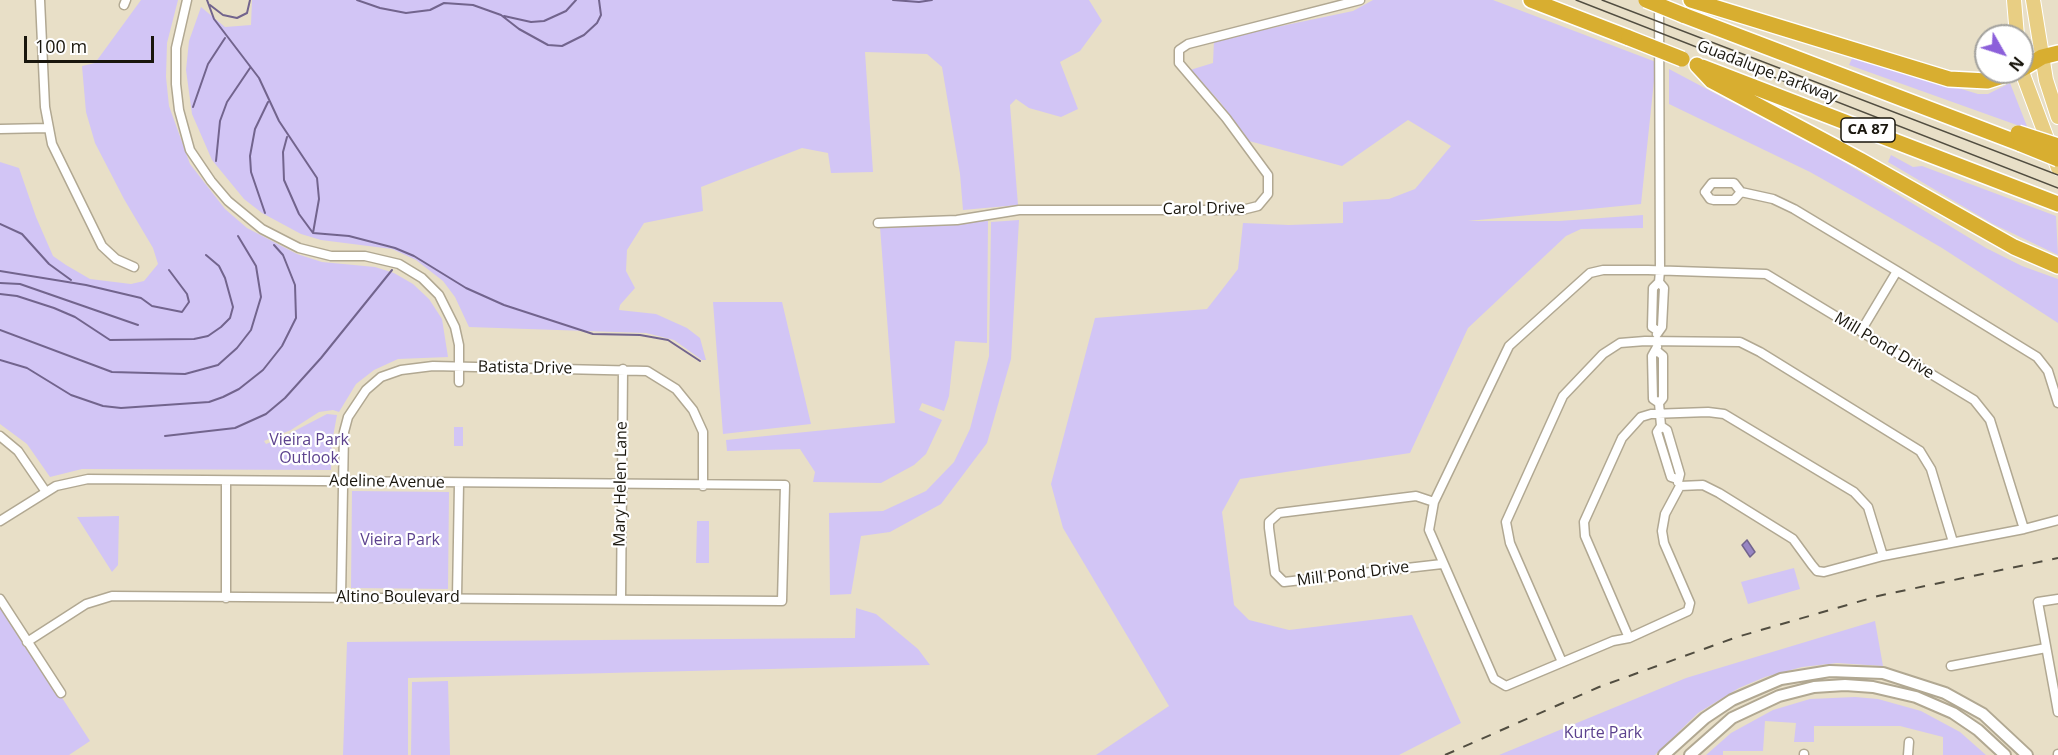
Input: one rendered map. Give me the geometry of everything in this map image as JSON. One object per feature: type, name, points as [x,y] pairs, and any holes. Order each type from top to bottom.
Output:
[{"type":"highway","name":"Guadalupe Parkway","points":[[1531,0],[2058,204]]},
{"type":"highway","name":"Guadalupe Parkway","points":[[1646,0],[1996,133],[2020,138],[2058,159]]},
{"type":"highway","points":[[1691,0],[1857,52],[1956,80],[1974,81]]},
{"type":"highway","points":[[2034,62],[2042,57],[2058,53]]},
{"type":"highway","points":[[1696,65],[1712,81],[1894,178],[2014,247],[2058,266]]},
{"type":"highway","points":[[2020,138],[2058,146]]},
{"type":"main road","points":[[2014,0],[2016,24]]},
{"type":"main road","points":[[2033,0],[2042,57],[2058,117]]},
{"type":"main road","points":[[2027,84],[2058,168]]},
{"type":"street","points":[[40,0],[48,128],[52,144],[102,246],[116,259],[134,267]]},
{"type":"street","points":[[187,0],[176,48],[179,111],[190,150],[211,182],[228,201],[262,229],[299,248],[331,256],[365,256],[399,264],[422,278],[439,294],[455,327],[459,382]]},
{"type":"street","name":"Carol Drive","points":[[878,223],[957,220],[1020,210],[1237,210],[1258,206],[1268,194],[1268,175],[1226,118],[1179,63],[1179,50],[1188,44],[1360,0]]},
{"type":"street","points":[[1659,0],[1659,282],[1664,288],[1662,327],[1657,336],[1657,351],[1652,356],[1653,399],[1659,403],[1661,426],[1657,432],[1671,477],[1679,483],[1702,485],[1752,513],[1793,539],[1817,571],[1824,572],[1883,556],[2024,529],[2058,520]]},
{"type":"street","points":[[0,129],[48,128]]},
{"type":"street","points":[[1741,192],[1734,200],[1714,200],[1701,192],[1709,184],[1734,183],[1741,192],[1773,199],[1794,209],[2037,357],[2048,371],[2058,403]]},
{"type":"street","name":"Mill Pond Drive","points":[[1679,483],[1665,514],[1663,538],[1690,607],[1681,616],[1629,638],[1613,641],[1510,685],[1496,682],[1442,564],[1429,530],[1434,502],[1509,346],[1590,273],[1603,270],[1766,274],[1974,400],[1990,420],[2024,529]]},
{"type":"street","points":[[1861,331],[1897,271]]},
{"type":"street","points":[[1562,662],[1507,536],[1506,522],[1569,387],[1613,347],[1630,341],[1657,336],[1740,342],[1912,445],[1925,456],[1931,469],[1953,542]]},
{"type":"street","name":"Batista Drive","points":[[341,597],[344,432],[348,417],[366,390],[381,377],[400,370],[433,366],[647,371],[676,389],[693,410],[703,432],[703,486]]},
{"type":"street","name":"Mary Helen Lane","points":[[621,598],[623,369]]},
{"type":"street","points":[[1629,638],[1585,536],[1584,522],[1622,438],[1641,417],[1660,413],[1724,414],[1854,492],[1868,507],[1883,556]]},
{"type":"street","points":[[0,436],[18,451],[45,492]]},
{"type":"street","name":"Adeline Avenue","points":[[0,521],[45,492],[64,483],[88,479],[459,484],[785,485],[782,601]]},
{"type":"street","points":[[226,481],[226,598]]},
{"type":"street","points":[[457,597],[459,484]]},
{"type":"street","name":"Mill Pond Drive","points":[[1434,502],[1416,496],[1279,513],[1269,522],[1269,528],[1275,573],[1284,582],[1442,564]]},
{"type":"street","name":"Altino Boulevard","points":[[27,642],[86,604],[102,597],[130,595],[226,598],[457,597],[782,601]]},
{"type":"street","points":[[0,599],[61,693]]},
{"type":"street","points":[[2058,599],[2038,602],[2046,648],[2056,677],[2058,712]]},
{"type":"street","points":[[1952,666],[2046,648]]},
{"type":"street","points":[[1667,754],[1705,718],[1732,699],[1781,679],[1830,671],[1882,673],[1946,693],[1983,714],[2028,755]]},
{"type":"street","points":[[1690,755],[1732,718],[1779,696],[1814,687],[1845,685],[1873,687],[1916,697],[1953,713],[1978,730],[2005,755]]},
{"type":"street","points":[[1908,755],[1909,742]]},
{"type":"green space","name":"Vieira Park Outlook","points":[[141,0],[178,0],[167,43],[166,77],[169,106],[190,164],[225,209],[247,228],[297,254],[322,262],[375,267],[394,273],[413,284],[429,299],[442,319],[448,357],[398,359],[374,370],[356,384],[339,412],[333,410],[319,412],[291,430],[264,441],[266,444],[279,439],[327,414],[337,415],[332,442],[331,470],[82,469],[50,477],[27,444],[0,424],[0,162],[19,168],[36,217],[53,256],[66,265],[90,279],[131,284],[144,281],[158,264],[153,248],[95,143],[86,112],[82,66],[95,63]]},
{"type":"green space","points":[[252,0],[1089,0],[1102,21],[1080,51],[1060,62],[1078,109],[1061,117],[1029,108],[1016,99],[1010,105],[1018,205],[963,210],[960,174],[942,67],[927,54],[865,52],[873,172],[831,173],[828,153],[802,148],[701,187],[703,211],[644,223],[627,250],[626,271],[635,288],[620,305],[619,310],[656,314],[687,328],[700,338],[706,360],[702,360],[674,340],[646,333],[469,327],[455,297],[443,281],[416,260],[392,249],[321,240],[301,234],[262,213],[244,199],[212,160],[192,114],[186,70],[189,41],[201,7],[225,27],[251,25]]},
{"type":"green space","points":[[1373,0],[1493,0],[1656,62],[1641,204],[1468,221],[1559,221],[1643,215],[1643,228],[1581,229],[1566,236],[1468,328],[1410,453],[1240,479],[1222,512],[1234,605],[1249,620],[1289,630],[1412,615],[1461,723],[1399,755],[1096,755],[1169,706],[1063,528],[1051,484],[1095,318],[1207,309],[1238,269],[1243,223],[1289,225],[1343,223],[1343,202],[1389,199],[1415,189],[1451,146],[1408,120],[1342,166],[1249,141],[1220,102],[1190,70],[1213,63],[1214,40],[1353,11]]},
{"type":"green space","points":[[1853,56],[1978,94],[1988,94],[2010,84],[2028,129],[1849,65]]},
{"type":"green space","points":[[1669,69],[1839,159],[1986,248],[2022,266],[2058,279],[2058,323],[1942,248],[1858,199],[1810,172],[1669,104]]},
{"type":"green space","points":[[1891,155],[1913,167],[1922,166],[2056,216],[2058,255],[1993,224],[1888,162]]},
{"type":"green space","points":[[1019,220],[1011,359],[987,443],[941,504],[890,532],[861,536],[851,594],[830,595],[829,513],[883,511],[926,491],[954,462],[970,429],[989,356],[991,222]]},
{"type":"green space","points":[[988,221],[987,343],[955,341],[949,396],[944,411],[922,403],[919,410],[942,420],[926,454],[914,465],[881,483],[813,482],[815,472],[800,449],[727,451],[726,440],[895,423],[880,227]]},
{"type":"green space","points":[[713,302],[782,302],[811,424],[723,434]]},
{"type":"green space","points":[[454,427],[463,427],[463,446],[454,446]]},
{"type":"green space","name":"Vieira Park","points":[[352,491],[449,492],[448,589],[351,588]]},
{"type":"green space","points":[[119,516],[118,565],[112,572],[77,517]]},
{"type":"green space","points":[[697,521],[709,521],[709,563],[696,563]]},
{"type":"green space","points":[[1794,568],[1800,589],[1748,604],[1741,582]]},
{"type":"green space","points":[[0,602],[90,741],[69,755],[0,755]]},
{"type":"green space","points":[[856,608],[876,614],[918,649],[930,665],[408,678],[408,755],[343,755],[347,642],[855,638]]},
{"type":"green space","name":"Kurte Park","points":[[1875,621],[1883,666],[1837,663],[1802,667],[1765,677],[1739,688],[1698,713],[1655,755],[1499,755],[1686,678]]},
{"type":"green space","points":[[448,681],[450,755],[411,755],[412,682]]},
{"type":"green space","points":[[1855,697],[1878,699],[1921,711],[1960,732],[1986,755],[1943,755],[1943,737],[1900,726],[1814,726],[1814,742],[1794,742],[1796,723],[1765,721],[1763,751],[1723,751],[1723,755],[1706,755],[1731,733],[1773,710],[1810,699]]},
{"type":"shaded area","points":[[1747,540],[1755,552],[1750,557],[1742,545]]},
{"type":"waterway","points":[[207,0],[214,19],[259,78],[279,121],[317,178],[319,199],[313,233]]},
{"type":"waterway","points":[[210,5],[223,15],[237,18],[247,13],[250,0]]},
{"type":"waterway","points":[[357,0],[380,8],[406,13],[430,10],[444,3],[473,5],[501,15],[519,29],[548,45],[562,46],[584,35],[597,23],[601,15],[599,0]]},
{"type":"waterway","points":[[504,16],[531,22],[544,21],[566,11],[576,0]]},
{"type":"waterway","points":[[893,0],[919,2],[932,0]]},
{"type":"waterway","points":[[193,107],[208,64],[225,38]]},
{"type":"waterway","points":[[216,161],[220,121],[227,102],[250,68]]},
{"type":"waterway","points":[[265,213],[251,172],[250,156],[255,129],[268,102]]},
{"type":"waterway","points":[[287,137],[283,152],[284,180],[299,214],[313,233]]},
{"type":"waterway","points":[[0,224],[22,234],[49,264],[71,280]]},
{"type":"waterway","points":[[313,233],[349,236],[395,248],[414,256],[466,288],[504,305],[593,334],[640,335],[668,340],[700,361]]},
{"type":"waterway","points":[[0,330],[112,372],[185,374],[218,365],[237,348],[251,330],[261,297],[256,266],[238,236]]},
{"type":"waterway","points":[[0,360],[27,368],[71,395],[103,406],[121,408],[209,402],[223,397],[239,389],[263,370],[282,346],[296,318],[295,285],[283,255],[274,245]]},
{"type":"waterway","points":[[0,294],[17,296],[54,308],[75,317],[110,340],[194,339],[208,336],[221,327],[230,318],[233,307],[225,278],[219,266],[206,255]]},
{"type":"waterway","points":[[0,271],[86,285],[141,298],[152,306],[182,312],[189,302],[187,294],[169,270]]},
{"type":"waterway","points":[[165,436],[235,428],[266,414],[285,398],[321,358],[392,270]]},
{"type":"waterway","points":[[0,283],[20,284],[138,325]]},
{"type":"tram line","points":[[1576,0],[2058,188]]},
{"type":"tram line","points":[[1602,0],[2058,175]]},
{"type":"railway","points":[[1445,755],[1599,687],[1737,637],[1878,596],[2058,558]]}]
